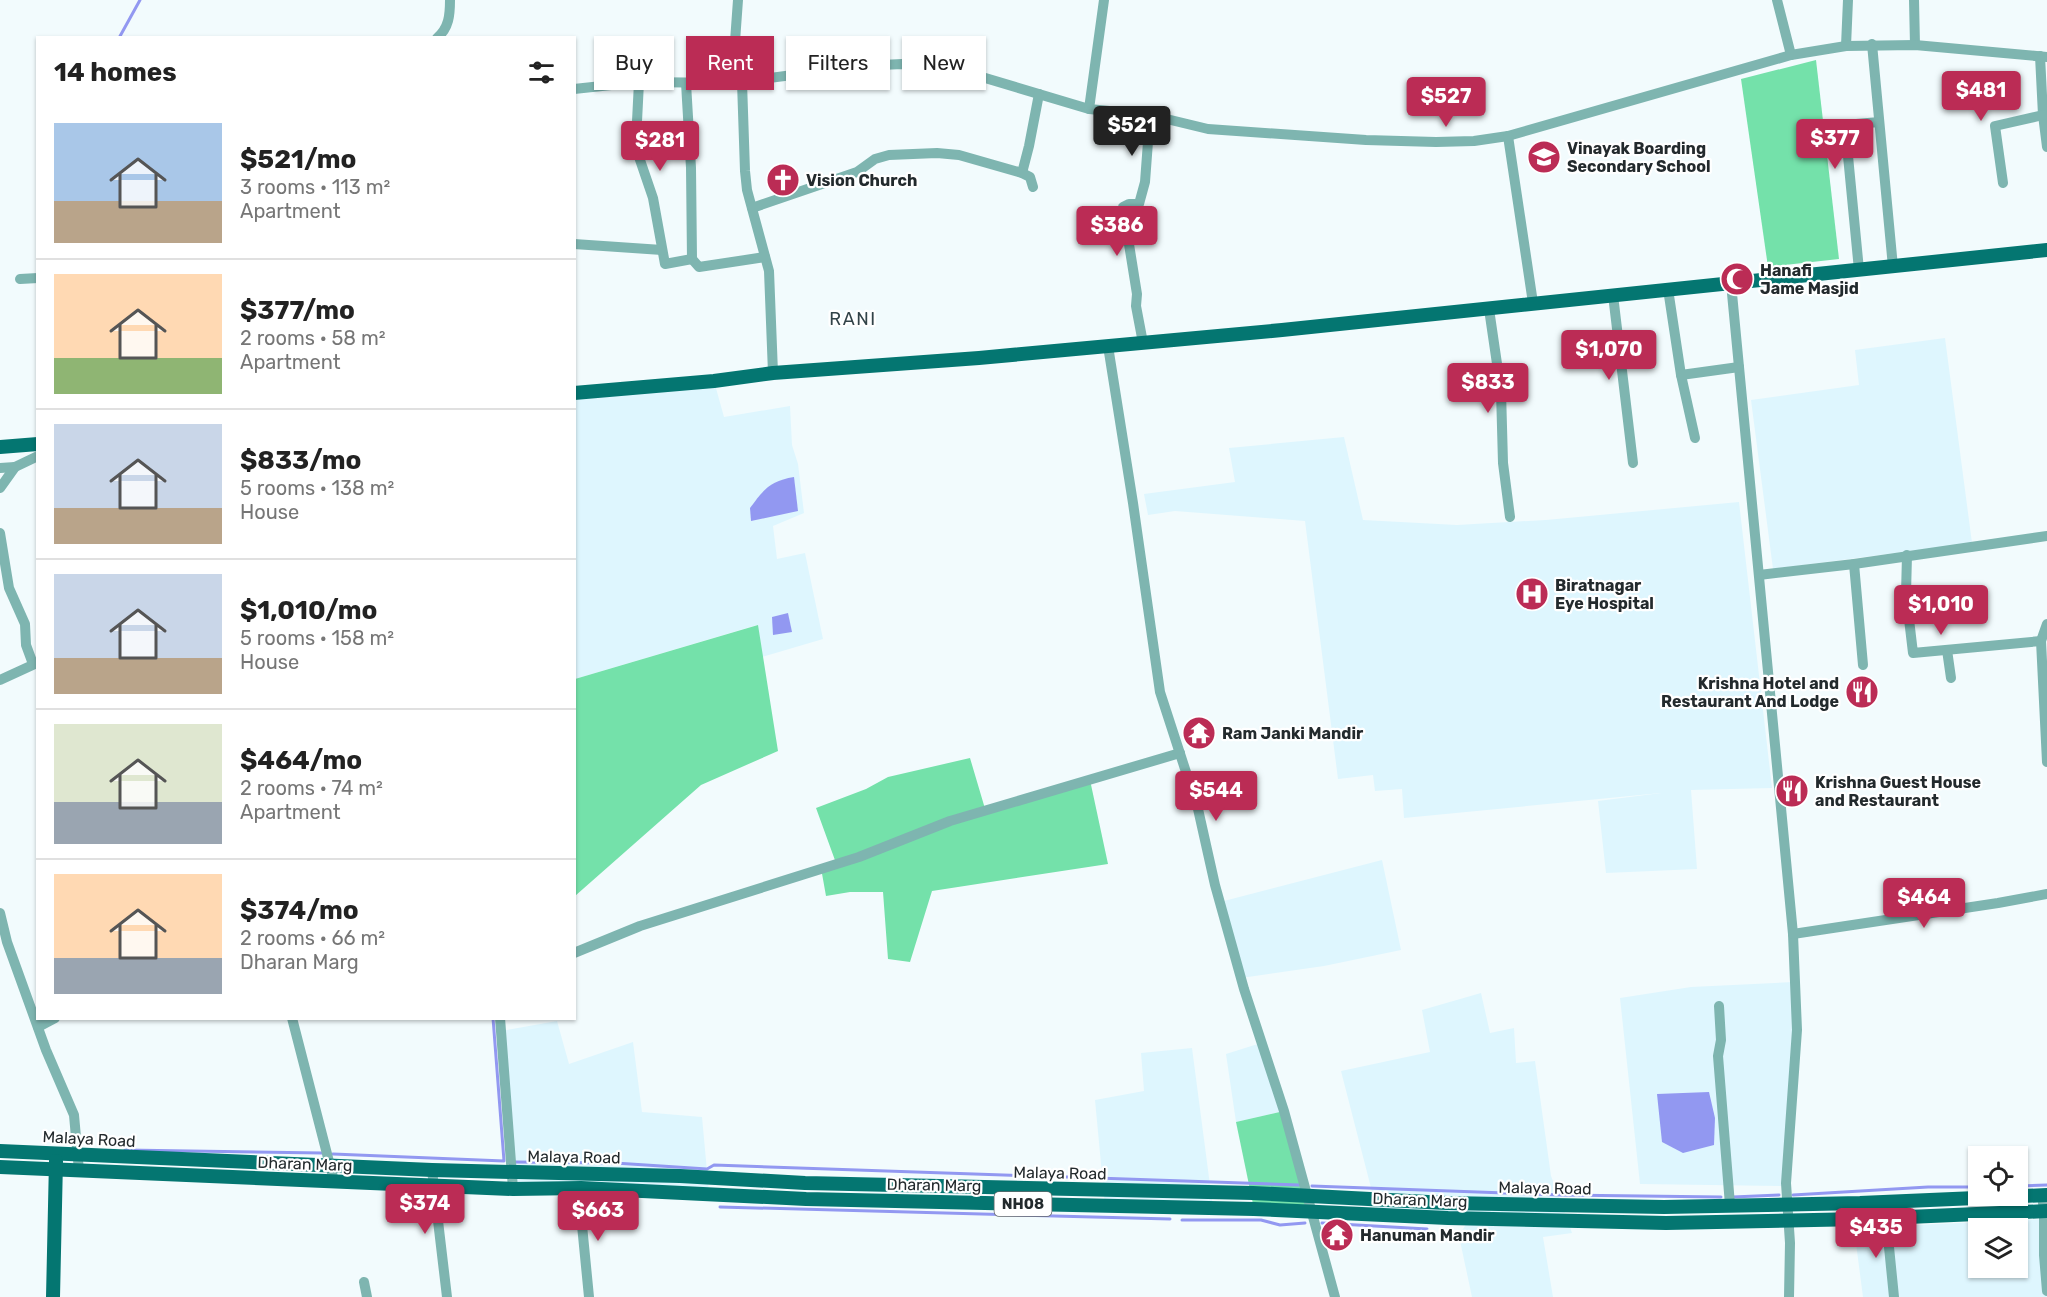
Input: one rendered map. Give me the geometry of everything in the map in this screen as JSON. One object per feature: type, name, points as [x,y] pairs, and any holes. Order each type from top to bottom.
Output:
[{"type":"main road","points":[[576,393],[714,381],[773,373],[1143,343],[2047,250]]},
{"type":"main road","points":[[0,447],[36,444]]},
{"type":"main road","name":"Malaya Road","points":[[0,1151],[432,1170],[669,1176],[805,1183],[1307,1196],[1447,1203],[1730,1205],[2044,1195]]},
{"type":"main road","points":[[53,1297],[56,1154]]},
{"type":"main road","name":"Dharan Marg","points":[[0,1167],[513,1189],[581,1188],[806,1199],[1311,1212],[1448,1218],[1636,1222],[1886,1218],[2045,1211]]},
{"type":"main road","points":[[1084,1206],[1085,1190]]},
{"type":"main road","points":[[1636,1206],[1636,1222]]},
{"type":"street","points":[[439,36],[444,32],[450,17],[450,0]]},
{"type":"street","points":[[738,0],[738,36]]},
{"type":"street","points":[[1089,109],[1104,0]]},
{"type":"street","points":[[1777,0],[1791,55]]},
{"type":"street","points":[[1846,46],[1848,0]]},
{"type":"street","points":[[1914,0],[1915,45]]},
{"type":"street","points":[[1872,44],[1893,267]]},
{"type":"street","points":[[774,78],[839,68],[902,64],[945,66],[1089,109],[1150,115],[1208,129],[1366,140],[1474,141],[1508,136],[1791,55],[1846,46],[1915,45],[2043,56],[2043,116],[2047,147]]},
{"type":"street","points":[[674,83],[686,83]]},
{"type":"street","points":[[576,89],[594,87]]},
{"type":"street","points":[[639,90],[636,141],[653,198],[665,264],[692,259]]},
{"type":"street","points":[[686,90],[691,168],[692,259],[699,267],[765,257]]},
{"type":"street","points":[[738,90],[745,171],[752,208],[769,271],[773,373]]},
{"type":"street","points":[[1022,173],[1039,94]]},
{"type":"street","points":[[1143,343],[1123,207],[1129,204],[1139,204],[1145,182],[1150,115]]},
{"type":"street","points":[[2003,183],[1995,126],[2043,116]]},
{"type":"street","points":[[1859,270],[1845,125],[1880,122]]},
{"type":"street","points":[[1508,136],[1533,303]]},
{"type":"street","points":[[752,208],[856,172],[875,159],[903,154],[959,155],[1022,173],[1030,177],[1032,187]]},
{"type":"street","points":[[576,243],[662,250]]},
{"type":"street","points":[[20,279],[36,278]]},
{"type":"street","points":[[1731,283],[1793,934],[1797,1030],[1786,1183],[1790,1243],[1789,1297]]},
{"type":"street","points":[[1668,289],[1681,375],[1695,438]]},
{"type":"street","points":[[1612,295],[1634,463]]},
{"type":"street","points":[[1489,309],[1501,391],[1503,463],[1510,517]]},
{"type":"street","points":[[1108,346],[1134,503],[1161,692],[1198,809],[1209,849],[1215,885],[1241,978],[1284,1111],[1335,1297]]},
{"type":"street","points":[[1681,375],[1739,367]]},
{"type":"street","points":[[0,468],[15,467],[36,457]]},
{"type":"street","points":[[0,488],[15,467]]},
{"type":"street","points":[[0,533],[9,588],[25,624],[26,645],[35,663],[0,680]]},
{"type":"street","points":[[1759,575],[1854,564],[2047,536]]},
{"type":"street","points":[[1907,555],[1906,594],[1913,653],[2041,641]]},
{"type":"street","points":[[1854,564],[1863,665]]},
{"type":"street","points":[[2047,624],[2041,641],[2047,762]]},
{"type":"street","points":[[1947,650],[1951,678]]},
{"type":"street","points":[[576,951],[640,927],[859,857],[950,821],[1180,753]]},
{"type":"street","points":[[1793,934],[2047,894]]},
{"type":"street","points":[[0,913],[7,942],[38,1027],[74,1115],[79,1171]]},
{"type":"street","points":[[1719,1006],[1721,1040],[1718,1056],[1730,1205]]},
{"type":"street","points":[[38,1027],[51,1020]]},
{"type":"street","points":[[293,1020],[334,1181]]},
{"type":"street","points":[[500,1020],[513,1189]]},
{"type":"street","points":[[432,1170],[447,1297]]},
{"type":"street","points":[[581,1188],[581,1215],[589,1297]]},
{"type":"street","points":[[2044,1195],[2044,1255],[2047,1291]]},
{"type":"street","points":[[1886,1218],[1894,1297]]},
{"type":"street","points":[[364,1282],[366,1297]]},
{"type":"shaded area","points":[[1945,338],[1972,543],[1773,569],[1751,400],[1859,385],[1855,350]]},
{"type":"shaded area","points":[[714,381],[724,417],[790,406],[792,445],[798,464],[804,513],[773,526],[777,559],[805,553],[823,639],[762,657],[757,625],[576,679],[576,393]]},
{"type":"shaded area","name":"Biratnagar Eye Hospital","points":[[1344,437],[1363,520],[1457,525],[1546,520],[1739,502],[1772,788],[1691,790],[1697,869],[1606,873],[1598,801],[1661,793],[1404,818],[1402,789],[1375,791],[1373,775],[1338,779],[1305,521],[1175,511],[1148,515],[1144,494],[1235,482],[1229,448]]},
{"type":"shaded area","points":[[1382,860],[1401,950],[1324,966],[1241,978],[1220,902]]},
{"type":"shaded area","points":[[1793,982],[1797,1031],[1784,1186],[1640,1184],[1620,998],[1691,987]]},
{"type":"shaded area","points":[[1481,993],[1490,1033],[1514,1028],[1516,1063],[1535,1061],[1551,1176],[1565,1213],[1448,1218],[1378,1215],[1341,1071],[1430,1052],[1422,1010]]},
{"type":"shaded area","points":[[557,1021],[569,1064],[633,1042],[642,1112],[702,1117],[709,1193],[513,1189],[501,1031]]},
{"type":"shaded area","points":[[1261,1043],[1284,1111],[1236,1122],[1226,1054]]},
{"type":"shaded area","points":[[1192,1048],[1213,1208],[1105,1206],[1095,1100],[1144,1091],[1141,1053]]},
{"type":"shaded area","points":[[2047,1219],[2047,1297],[1863,1297],[1854,1228],[1968,1223],[1968,1278],[2028,1278],[2028,1220]]},
{"type":"shaded area","points":[[1568,1221],[1572,1233],[1543,1237],[1553,1297],[1472,1297],[1459,1236],[1466,1224]]},
{"type":"green space","points":[[1816,60],[1839,259],[1768,267],[1741,79]]},
{"type":"green space","points":[[758,625],[778,751],[701,785],[576,895],[576,679]]},
{"type":"green space","points":[[970,758],[986,812],[1090,780],[1108,864],[932,891],[910,962],[888,959],[883,892],[850,892],[826,896],[821,868],[836,863],[816,808],[866,789],[888,777]]},
{"type":"green space","points":[[1284,1111],[1311,1212],[1254,1209],[1236,1122]]},
{"type":"water","points":[[794,477],[798,511],[751,521],[750,508],[764,491],[779,481]]},
{"type":"water","points":[[788,613],[792,632],[773,635],[772,617]]},
{"type":"water","points":[[1709,1092],[1715,1118],[1714,1145],[1683,1153],[1662,1142],[1657,1094]]},
{"type":"waterway","points":[[120,36],[140,0]]},
{"type":"waterway","points":[[333,1154],[504,1161],[493,1020]]},
{"type":"waterway","points":[[125,1150],[322,1153]]},
{"type":"waterway","points":[[515,1162],[615,1163],[707,1169],[714,1165],[1299,1185]]},
{"type":"waterway","points":[[2028,1186],[2047,1185]]},
{"type":"waterway","points":[[1312,1186],[1561,1195],[1721,1197]]},
{"type":"waterway","points":[[1793,1195],[1928,1187],[1968,1187]]},
{"type":"waterway","points":[[1733,1197],[1779,1195]]},
{"type":"waterway","points":[[720,1207],[1170,1219]]},
{"type":"waterway","points":[[1182,1220],[1261,1220],[1280,1225],[1305,1223]]},
{"type":"waterway","points":[[1322,1223],[1427,1229]]},
{"type":"place","name":"Vinayak Boarding Secondary School","points":[[1544,157]]},
{"type":"place","name":"Vision Church","points":[[783,180]]},
{"type":"place","name":"Hanafi Jame Masjid","points":[[1737,279]]},
{"type":"place","name":"Biratnagar Eye Hospital","points":[[1532,594]]},
{"type":"place","name":"Krishna Hotel and Restaurant And Lodge","points":[[1862,692]]},
{"type":"place","name":"Ram Janki Mandir","points":[[1199,733]]},
{"type":"place","name":"Krishna Guest House and Restaurant","points":[[1792,791]]},
{"type":"place","name":"Hanuman Mandir","points":[[1337,1235]]},
{"type":"district","name":"RANI","points":[[853,319]]}]
